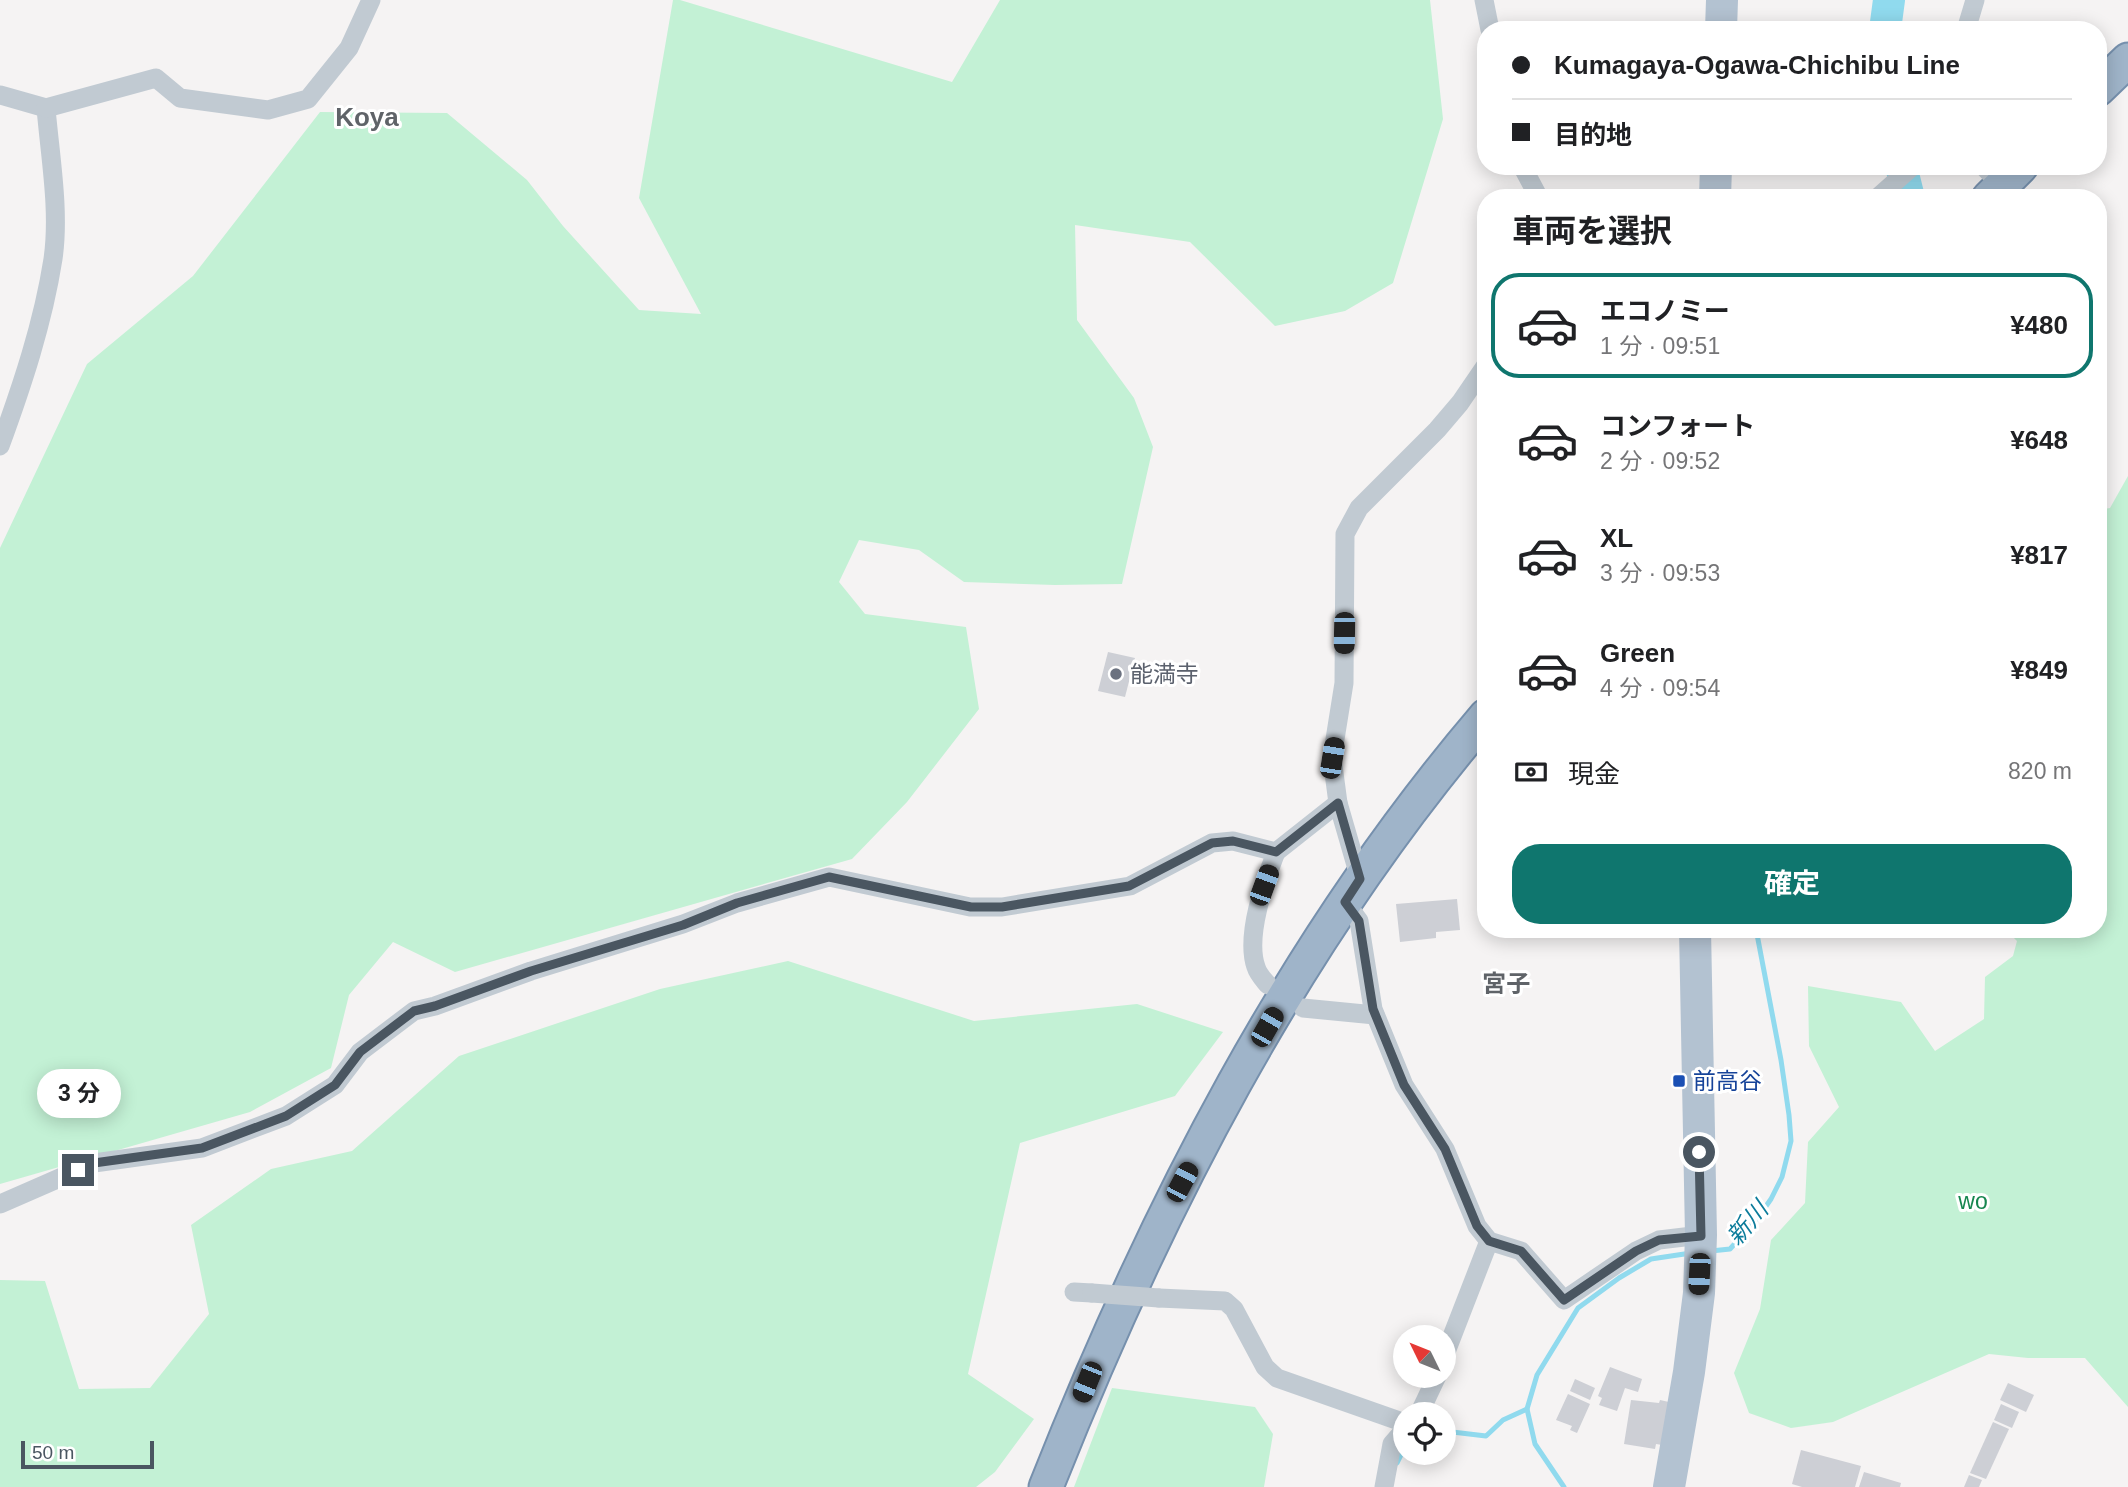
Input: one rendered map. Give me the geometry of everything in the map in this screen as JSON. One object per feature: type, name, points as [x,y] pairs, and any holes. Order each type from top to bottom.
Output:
[{"type":"highway","points":[[2107,80],[2128,60]]},
{"type":"highway","points":[[1046,1487],[1123,1303],[1170,1205],[1229,1093],[1280,1005],[1353,890],[1477,727]]},
{"type":"main road","points":[[1721,21],[1722,0]]},
{"type":"main road","points":[[1669,1487],[1689,1372],[1699,1293],[1701,1236],[1695,938]]},
{"type":"street","points":[[0,94],[46,108],[156,78],[180,98],[268,110],[308,99],[349,48],[371,0]]},
{"type":"street","points":[[1484,0],[1488,21]]},
{"type":"street","points":[[1969,21],[1975,0]]},
{"type":"street","points":[[0,446],[34,342],[53,258],[55,215],[46,108]]},
{"type":"street","points":[[1888,189],[1903,175]]},
{"type":"street","points":[[1477,378],[1437,430],[1359,508],[1345,534],[1344,683],[1332,758],[1375,1014],[1404,1085],[1445,1149],[1477,1226],[1489,1241],[1521,1251],[1564,1300],[1636,1251],[1659,1240],[1701,1236]]},
{"type":"street","points":[[1268,985],[1255,965],[1254,938],[1257,911],[1276,852],[1338,803]]},
{"type":"street","points":[[0,1204],[94,1163],[202,1148],[286,1116],[335,1085],[360,1052],[414,1011],[531,971],[683,925],[737,903],[829,877],[971,907],[1002,907],[1129,886],[1212,843],[1233,841],[1276,852]]},
{"type":"street","points":[[1303,1008],[1375,1014]]},
{"type":"street","points":[[1456,1326],[1489,1241]]},
{"type":"street","points":[[1083,1292],[1225,1301],[1234,1309],[1265,1367],[1277,1378],[1393,1419]]},
{"type":"street","points":[[1384,1487],[1393,1443]]},
{"type":"green space","points":[[673,0],[952,82],[1000,0],[1430,0],[1443,119],[1393,283],[1345,311],[1275,326],[1190,242],[1075,225],[1077,320],[1134,398],[1153,447],[1122,584],[964,582],[919,550],[859,540],[839,582],[865,614],[966,627],[979,709],[907,802],[852,859],[455,972],[393,942],[349,995],[331,1068],[250,1112],[0,1184],[0,548],[87,364],[193,276],[320,112],[447,113],[527,180],[563,226],[639,310],[701,314],[639,198]]},
{"type":"green space","name":"wo","points":[[2128,476],[2128,1407],[2085,1358],[2028,1358],[1989,1354],[1833,1422],[1791,1428],[1749,1413],[1734,1373],[1760,1309],[1771,1240],[1805,1203],[1808,1142],[1839,1107],[1809,1046],[1808,986],[1901,1002],[1935,1051],[1984,1019],[1985,977],[2013,956],[2017,941],[2014,938],[2107,938],[2107,508],[2110,508]]},
{"type":"green space","points":[[788,961],[974,1021],[1137,1004],[1223,1032],[1175,1096],[1020,1143],[968,1374],[1034,1419],[995,1472],[976,1487],[0,1487],[0,1280],[45,1281],[79,1389],[150,1388],[209,1314],[191,1225],[271,1169],[352,1151],[459,1056],[660,989]]},
{"type":"green space","points":[[1112,1388],[1255,1407],[1273,1434],[1264,1487],[1074,1487]]},
{"type":"building","name":"能満寺","points":[[1108,652],[1135,658],[1125,697],[1098,691]]},
{"type":"building","points":[[1457,899],[1460,930],[1436,932],[1436,938],[1400,942],[1396,904]]},
{"type":"building","points":[[1610,1367],[1642,1379],[1638,1392],[1625,1388],[1617,1411],[1599,1405],[1602,1398],[1598,1396]]},
{"type":"building","points":[[1575,1379],[1595,1388],[1590,1400],[1570,1391]]},
{"type":"building","points":[[2008,1383],[2034,1395],[2026,1412],[2000,1400]]},
{"type":"building","points":[[1568,1394],[1590,1404],[1577,1433],[1570,1430],[1572,1426],[1556,1420]]},
{"type":"building","points":[[1631,1400],[1669,1402],[1662,1445],[1656,1444],[1655,1449],[1624,1444]]},
{"type":"building","points":[[2001,1404],[2019,1412],[2012,1428],[1994,1420]]},
{"type":"building","points":[[1993,1422],[2009,1429],[1986,1479],[1970,1473]]},
{"type":"building","points":[[1801,1450],[1861,1466],[1855,1487],[1802,1487],[1792,1484]]},
{"type":"building","points":[[1864,1472],[1901,1483],[1900,1487],[1859,1487]]},
{"type":"building","points":[[1969,1475],[1982,1480],[1979,1487],[1964,1487]]},
{"type":"waterway","name":"新川","points":[[1886,21],[1889,0]]},
{"type":"waterway","name":"新川","points":[[1903,175],[1907,189]]},
{"type":"waterway","name":"新川","points":[[1711,1251],[1730,1249],[1757,1219],[1782,1177],[1791,1141],[1781,1060],[1758,938]]},
{"type":"waterway","name":"新川","points":[[1564,1487],[1535,1444],[1527,1409],[1537,1375],[1578,1308],[1651,1259],[1691,1253]]},
{"type":"waterway","points":[[1456,1432],[1486,1436],[1503,1420],[1527,1409]]},
{"type":"place","name":"能満寺","points":[[1116,674]]},
{"type":"place","name":"前高谷","points":[[1679,1081]]},
{"type":"district","name":"Koya","points":[[367,117]]},
{"type":"district","name":"宮子","points":[[1506,983]]},
{"type":"route","points":[[78,1170],[94,1163],[202,1148],[286,1116],[335,1085],[360,1052],[414,1011],[531,971],[683,925],[737,903],[829,877],[971,907],[1002,907],[1129,886],[1212,843],[1233,841],[1276,852],[1338,803],[1360,879],[1345,902],[1359,921],[1373,1009],[1404,1085],[1445,1149],[1477,1226],[1489,1241],[1521,1251],[1564,1300],[1636,1251],[1659,1240],[1701,1236],[1699,1152]]}]
